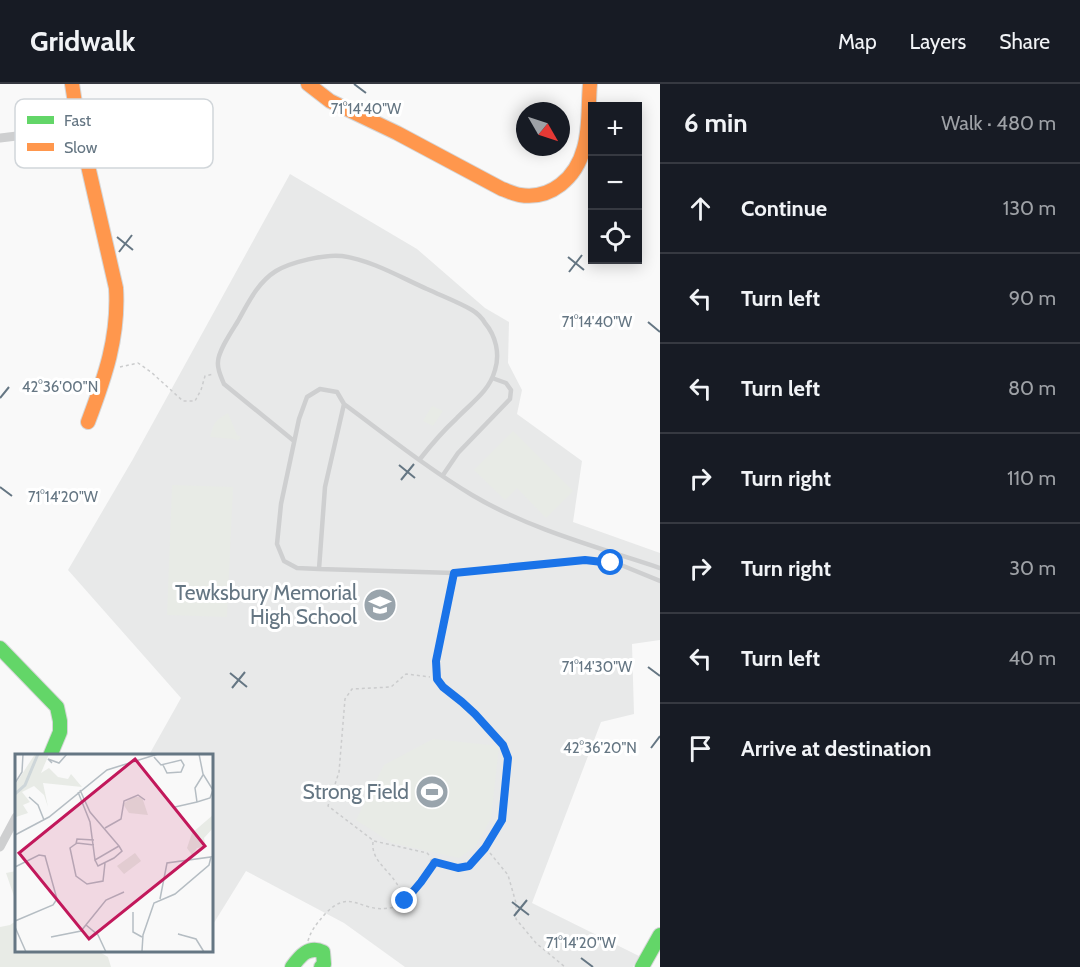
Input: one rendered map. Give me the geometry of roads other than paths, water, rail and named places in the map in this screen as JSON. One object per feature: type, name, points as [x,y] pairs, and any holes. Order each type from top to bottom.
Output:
[{"type":"street","points":[[72,84],[74,99]]},
{"type":"street","points":[[308,84],[330,101],[518,195],[550,192],[562,185],[578,168],[585,147],[590,84]]},
{"type":"street","points":[[0,138],[15,136]]},
{"type":"street","points":[[88,422],[108,364],[117,326],[117,300],[89,168]]},
{"type":"street","points":[[0,648],[57,707],[62,726],[58,742],[51,754]]},
{"type":"street","points":[[0,847],[15,819]]},
{"type":"street","points":[[642,967],[660,935]]},
{"type":"street","points":[[292,967],[301,955],[312,949],[320,949],[323,952],[324,966]]},
{"type":"lane","points":[[294,441],[224,384],[217,361],[250,299],[264,281],[277,271],[303,261],[327,256],[342,256],[363,261],[473,311],[486,323],[494,336],[498,354],[496,369],[490,384],[420,459]]},
{"type":"lane","points":[[442,475],[458,453],[510,399],[511,390],[506,383],[492,378]]},
{"type":"lane","points":[[660,568],[535,526],[472,495],[344,404],[337,392],[320,389],[307,397],[299,419],[281,504],[278,544],[284,561],[297,568],[454,573],[585,560],[621,565],[660,581]]},
{"type":"lane","points":[[319,569],[325,487],[344,404]]},
{"type":"lane","points":[[434,862],[458,868],[469,866],[485,848],[502,820],[508,758],[503,745],[496,737],[437,679],[436,661],[454,573]]},
{"type":"place","name":"Tewksbury Memorial High School","points":[[380,605]]},
{"type":"place","name":"Strong Field","points":[[432,792]]}]
